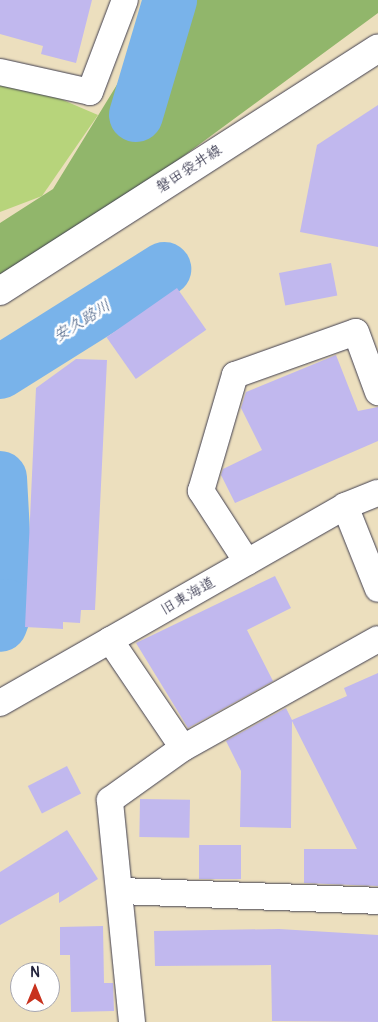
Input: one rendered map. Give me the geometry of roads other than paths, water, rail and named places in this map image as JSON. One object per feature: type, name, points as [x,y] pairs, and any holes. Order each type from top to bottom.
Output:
[{"type":"main road","name":"磐田袋井線","points":[[0,291],[378,48]]},
{"type":"street","points":[[0,72],[90,92],[126,0]]},
{"type":"street","points":[[247,562],[201,491],[235,375],[356,332],[378,392]]},
{"type":"street","name":"旧東海道","points":[[0,703],[345,506],[378,493]]},
{"type":"street","points":[[345,506],[378,589]]},
{"type":"street","points":[[132,1022],[121,891],[110,800],[184,748],[378,639]]},
{"type":"street","points":[[110,640],[184,748]]},
{"type":"street","points":[[121,891],[378,901]]},
{"type":"waterway","name":"安久路川","points":[[136,115],[170,0]]},
{"type":"waterway","name":"安久路川","points":[[0,372],[164,269]]},
{"type":"waterway","name":"安久路川","points":[[0,478],[7,606],[0,625]]}]
